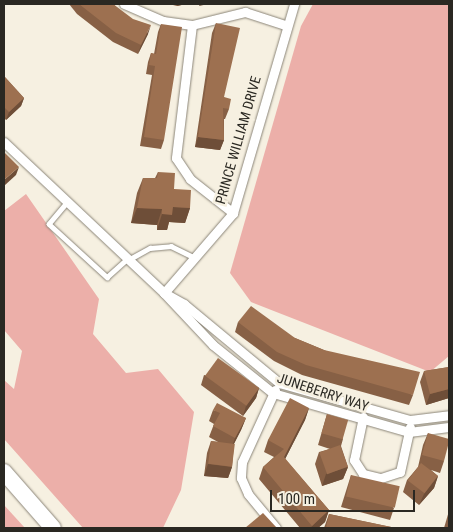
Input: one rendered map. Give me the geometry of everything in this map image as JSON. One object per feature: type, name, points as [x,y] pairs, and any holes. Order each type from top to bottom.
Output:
[{"type":"highway","points":[[4,472],[53,528]]},
{"type":"street","points":[[124,4],[163,21],[192,25],[245,12],[285,25]]},
{"type":"street","name":"PRINCE WILLIAM DRIVE","points":[[164,292],[233,213],[285,25],[294,4]]},
{"type":"street","points":[[192,25],[176,158],[190,179],[233,213]]},
{"type":"street","name":"JUNEBERRY WAY","points":[[4,142],[66,204],[126,260],[164,292],[213,345],[273,393],[409,432],[449,427]]},
{"type":"street","name":"JUNEBERRY WAY","points":[[164,292],[184,304],[220,337],[279,383],[364,409],[410,420],[449,415]]},
{"type":"street","points":[[213,345],[220,337]]},
{"type":"street","points":[[276,528],[248,494],[241,478],[242,462],[279,383]]},
{"type":"street","points":[[364,409],[354,460],[363,474],[381,478],[400,472],[410,420]]},
{"type":"lane","points":[[66,204],[48,224],[108,277],[126,260],[150,248],[171,246],[194,257]]},
{"type":"shaded area","points":[[313,4],[449,4],[449,356],[430,372],[251,302],[230,273],[301,26]]},
{"type":"shaded area","points":[[26,194],[99,299],[93,334],[126,373],[158,369],[194,412],[181,490],[163,528],[83,528],[4,439],[4,380],[14,389],[22,351],[4,330],[4,211]]},
{"type":"shaded area","points":[[4,505],[25,528],[4,528]]},
{"type":"building","points":[[79,4],[113,4],[133,19],[151,25],[141,45],[116,33]]},
{"type":"building","points":[[216,23],[240,28],[224,97],[231,99],[229,109],[223,108],[224,140],[198,137]]},
{"type":"building","points":[[161,24],[182,27],[164,140],[144,137],[155,66],[149,65],[151,53],[156,54]]},
{"type":"building","points":[[4,76],[24,98],[9,112],[4,107]]},
{"type":"building","points":[[4,152],[19,167],[4,180]]},
{"type":"building","points":[[158,172],[175,173],[174,189],[191,190],[190,208],[173,207],[172,215],[162,214],[162,209],[137,208],[143,178],[157,178]]},
{"type":"building","points":[[251,306],[295,338],[324,350],[420,372],[413,395],[306,365],[277,352],[238,322]]},
{"type":"building","points":[[218,358],[259,388],[246,406],[205,376]]},
{"type":"building","points":[[449,367],[449,389],[430,394],[424,371]]},
{"type":"building","points":[[290,398],[309,408],[284,457],[329,510],[312,526],[263,467],[284,449],[268,440]]},
{"type":"building","points":[[217,403],[246,418],[235,438],[213,426],[220,413],[213,410]]},
{"type":"building","points":[[327,414],[348,420],[343,439],[321,433]]},
{"type":"building","points":[[428,433],[449,439],[444,461],[422,455]]},
{"type":"building","points":[[211,441],[235,444],[232,467],[208,464]]},
{"type":"building","points":[[340,445],[348,467],[327,474],[319,453]]},
{"type":"building","points":[[421,463],[438,476],[425,493],[408,481]]},
{"type":"building","points":[[351,475],[400,486],[395,508],[346,496]]},
{"type":"building","points":[[263,513],[277,528],[245,528]]},
{"type":"building","points":[[329,514],[396,528],[326,528]]}]
